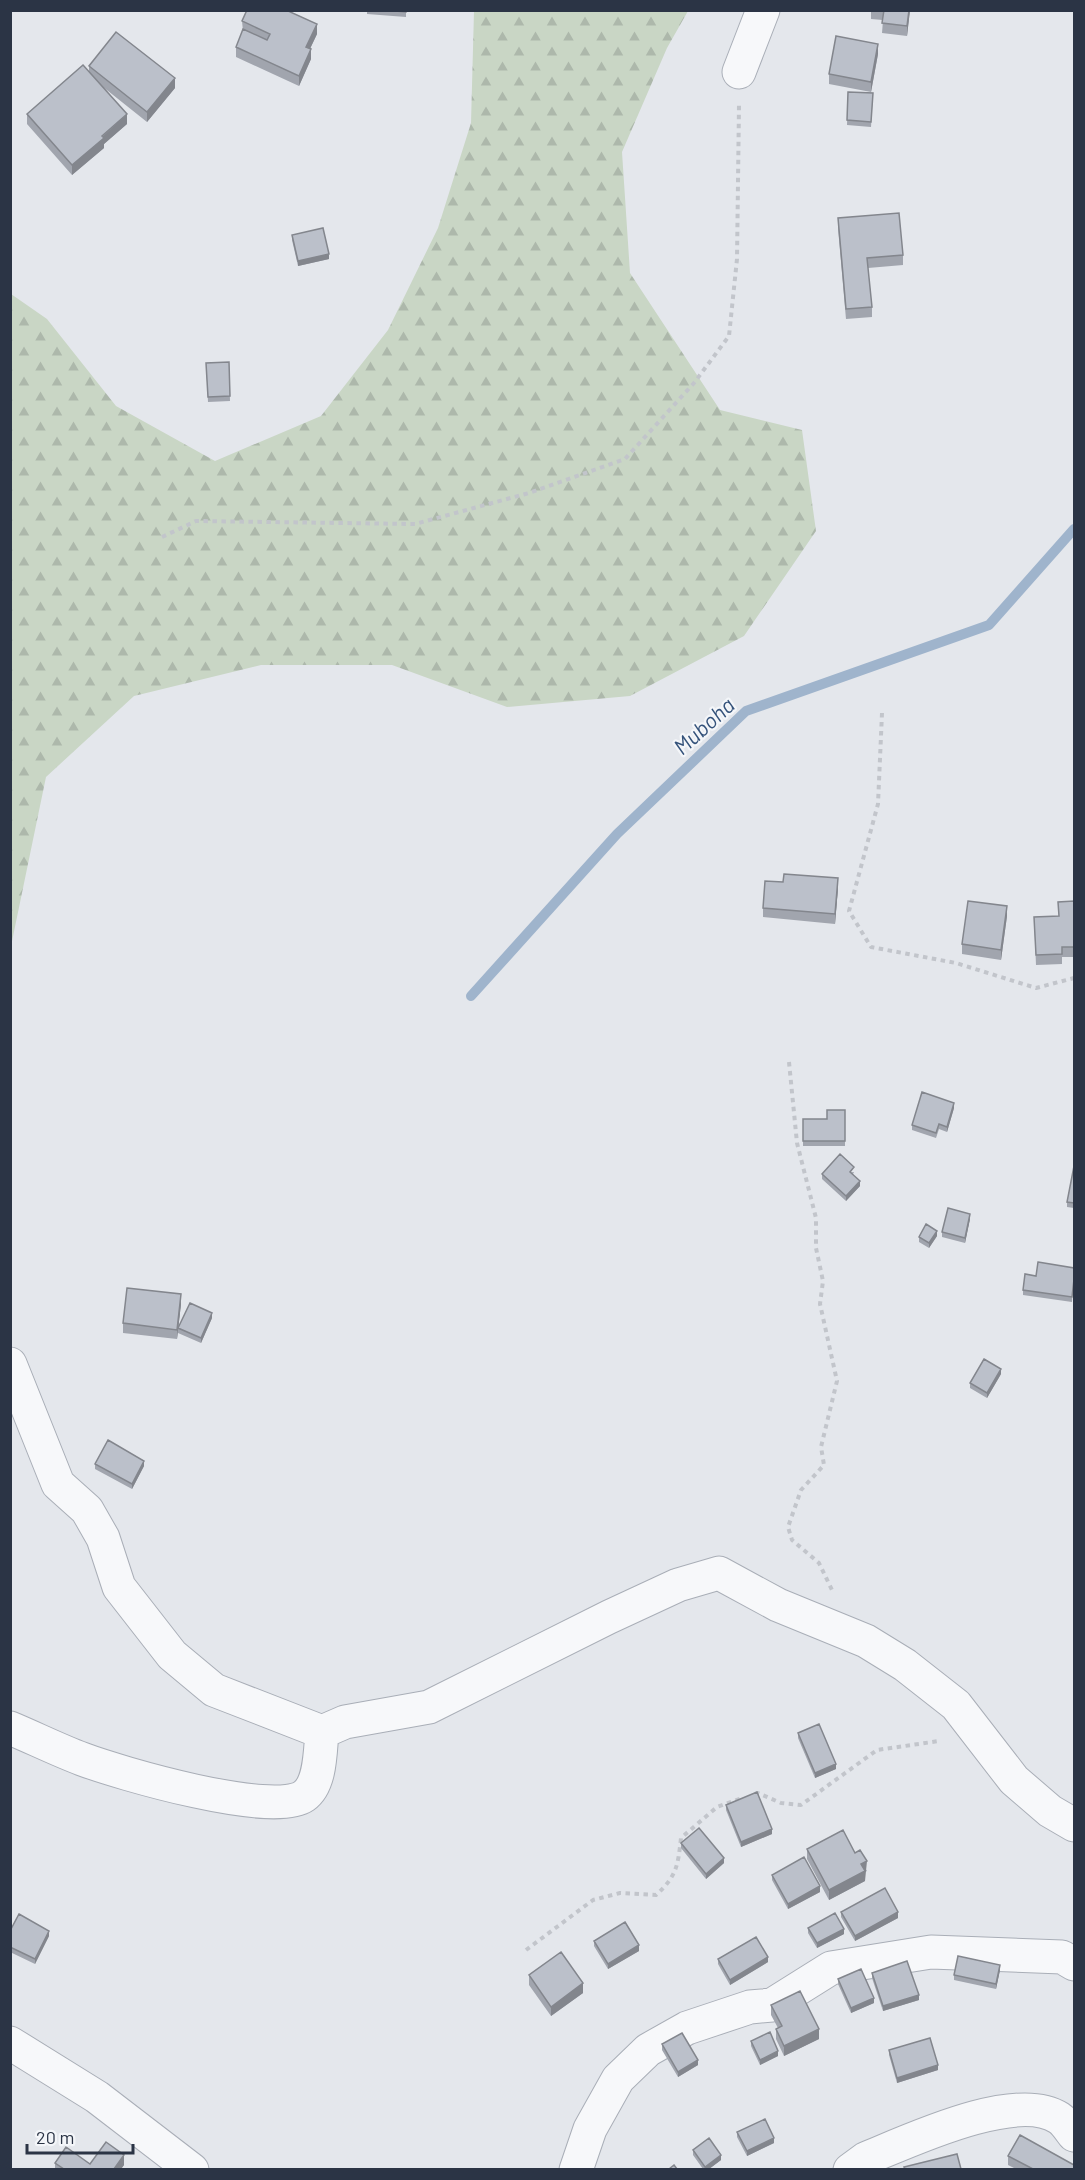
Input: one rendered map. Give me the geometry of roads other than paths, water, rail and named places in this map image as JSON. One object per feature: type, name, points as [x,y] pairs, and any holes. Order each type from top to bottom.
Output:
[{"type":"street","points":[[739,72],[763,10]]},
{"type":"street","points":[[10,1364],[58,1484],[87,1510],[103,1538],[119,1587],[172,1655],[214,1690],[322,1732],[345,1722],[429,1707],[619,1612],[678,1585],[719,1572],[778,1605],[866,1641],[905,1665],[956,1705],[1014,1780],[1050,1810],[1074,1825]]},
{"type":"street","points":[[10,1728],[82,1759],[166,1786],[281,1804],[304,1796],[316,1780],[322,1732]]},
{"type":"street","points":[[576,2169],[590,2129],[618,2079],[648,2050],[687,2028],[750,2007],[772,2005],[831,1968],[931,1952],[1062,1957],[1074,1964]]},
{"type":"street","points":[[10,2043],[98,2097],[192,2169]]},
{"type":"street","points":[[850,2169],[865,2158],[984,2114],[1035,2110],[1059,2118],[1074,2135]]},
{"type":"waterway","name":"Muboha","points":[[471,996],[617,834],[746,711],[989,625],[1074,529]]}]
